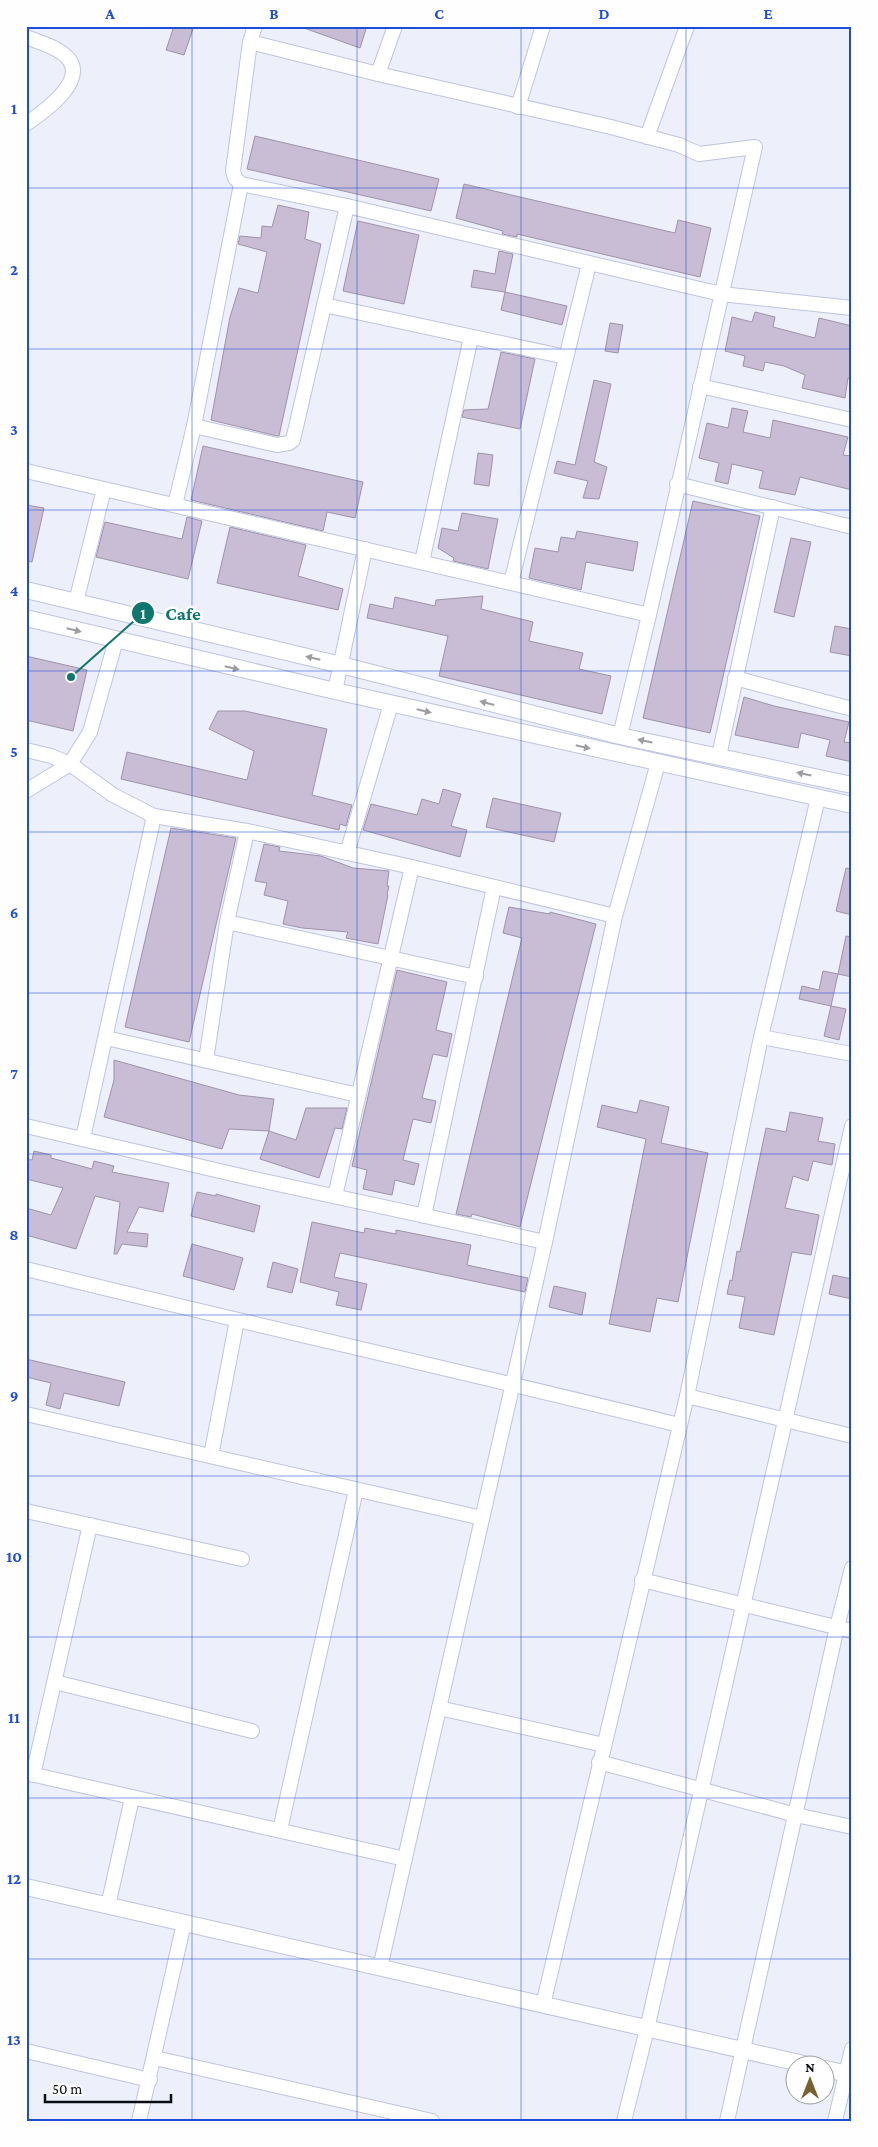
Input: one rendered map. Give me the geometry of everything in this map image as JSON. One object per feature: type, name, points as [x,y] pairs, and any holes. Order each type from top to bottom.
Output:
[{"type":"street","points":[[255,26],[250,42],[233,171],[235,178],[241,184],[347,206],[721,294],[852,308]]},
{"type":"street","points":[[378,74],[395,26]]},
{"type":"street","points":[[518,107],[543,26]]},
{"type":"street","points":[[648,137],[687,26]]},
{"type":"street","points":[[26,37],[64,53],[71,63],[73,73],[70,82],[56,102],[26,124]]},
{"type":"street","points":[[250,42],[648,137],[679,145],[700,154],[755,147],[620,736]]},
{"type":"street","points":[[175,505],[194,426],[241,184]]},
{"type":"street","points":[[194,426],[277,445],[289,443],[293,440],[347,206]]},
{"type":"street","points":[[511,583],[589,264]]},
{"type":"street","points":[[324,305],[566,357]]},
{"type":"street","points":[[422,562],[471,337]]},
{"type":"street","points":[[700,386],[852,420]]},
{"type":"street","points":[[26,471],[649,615]]},
{"type":"street","points":[[677,484],[852,527]]},
{"type":"street","points":[[76,602],[104,489]]},
{"type":"street","points":[[719,756],[773,507]]},
{"type":"street","points":[[335,691],[365,549]]},
{"type":"street","points":[[26,590],[341,665],[620,736],[852,785]]},
{"type":"street","points":[[26,618],[392,704],[852,806]]},
{"type":"street","points":[[26,791],[70,764],[90,732],[116,640]]},
{"type":"street","points":[[735,678],[852,709]]},
{"type":"street","points":[[347,852],[392,704]]},
{"type":"street","points":[[26,750],[51,756],[70,764],[113,795],[154,816],[247,831],[347,852],[615,916]]},
{"type":"street","points":[[380,1968],[545,1242],[615,916],[658,763]]},
{"type":"street","points":[[543,2005],[687,1396],[761,1037],[818,798]]},
{"type":"street","points":[[83,1138],[154,816]]},
{"type":"street","points":[[206,1060],[227,922],[247,831]]},
{"type":"street","points":[[335,1196],[412,867]]},
{"type":"street","points":[[424,1216],[494,887]]},
{"type":"street","points":[[227,922],[476,977]]},
{"type":"street","points":[[761,1037],[852,1054]]},
{"type":"street","points":[[106,1038],[358,1095]]},
{"type":"street","points":[[26,1126],[250,1178],[545,1242]]},
{"type":"street","points":[[624,2121],[647,2029],[742,1603],[852,1126]]},
{"type":"street","points":[[26,1269],[512,1383],[680,1425]]},
{"type":"street","points":[[211,1456],[237,1320]]},
{"type":"street","points":[[687,1396],[852,1436]]},
{"type":"street","points":[[26,1414],[482,1518]]},
{"type":"street","points":[[280,1830],[356,1490]]},
{"type":"street","points":[[26,1511],[242,1559]]},
{"type":"street","points":[[90,1525],[55,1682],[30,1774],[405,1859]]},
{"type":"street","points":[[727,2121],[837,1627],[852,1568]]},
{"type":"street","points":[[642,1580],[852,1631]]},
{"type":"street","points":[[55,1682],[252,1731]]},
{"type":"street","points":[[439,1708],[604,1745]]},
{"type":"street","points":[[599,1762],[796,1815],[852,1827]]},
{"type":"street","points":[[108,1906],[132,1798]]},
{"type":"street","points":[[26,1887],[786,2060]]},
{"type":"street","points":[[139,2121],[155,2058],[184,1923]]},
{"type":"street","points":[[836,2121],[849,2075],[852,2048]]},
{"type":"street","points":[[26,2051],[150,2080]]},
{"type":"street","points":[[155,2058],[432,2121]]},
{"type":"street","points":[[836,2072],[849,2075]]},
{"type":"building","points":[[174,26],[194,26],[184,55],[166,50]]},
{"type":"building","points":[[305,26],[367,26],[360,48],[304,28]]},
{"type":"building","points":[[255,136],[439,179],[431,211],[247,169]]},
{"type":"building","points":[[464,184],[675,233],[678,220],[711,228],[700,277],[517,234],[517,237],[502,234],[503,231],[456,218]]},
{"type":"building","points":[[278,205],[309,212],[305,239],[321,244],[279,436],[277,436],[211,420],[230,317],[239,288],[258,293],[267,252],[238,244],[240,236],[261,238],[262,226],[272,227]]},
{"type":"building","points":[[358,221],[419,235],[404,304],[343,291]]},
{"type":"building","points":[[499,251],[513,254],[505,292],[471,287],[474,270],[495,274]]},
{"type":"building","points":[[505,292],[567,306],[562,325],[501,310]]},
{"type":"building","points":[[755,312],[775,317],[773,327],[815,338],[819,318],[852,326],[852,379],[848,378],[845,398],[802,388],[805,375],[784,366],[765,362],[763,371],[743,366],[745,356],[725,351],[732,317],[752,322]]},
{"type":"building","points":[[610,323],[623,325],[618,353],[605,351]]},
{"type":"building","points":[[501,352],[535,359],[520,429],[462,417],[464,410],[488,409]]},
{"type":"building","points":[[594,380],[611,384],[594,462],[607,467],[599,499],[583,498],[588,481],[554,473],[557,461],[575,465]]},
{"type":"building","points":[[732,408],[748,411],[743,432],[770,438],[773,420],[848,437],[843,455],[852,456],[852,490],[800,477],[795,495],[759,488],[763,471],[732,464],[728,484],[715,481],[719,463],[699,458],[707,423],[728,428]]},
{"type":"building","points":[[203,446],[363,482],[355,518],[327,512],[323,531],[191,500]]},
{"type":"building","points":[[478,453],[493,455],[489,486],[474,484]]},
{"type":"building","points":[[693,501],[760,516],[710,733],[643,718]]},
{"type":"building","points":[[26,505],[44,508],[32,562],[26,561]]},
{"type":"building","points":[[462,513],[498,519],[488,569],[453,561],[454,558],[438,548],[442,528],[458,531]]},
{"type":"building","points":[[187,517],[202,521],[188,579],[96,557],[105,522],[182,539]]},
{"type":"building","points":[[230,527],[306,545],[298,576],[343,589],[338,610],[217,583]]},
{"type":"building","points":[[577,531],[638,542],[633,571],[586,562],[581,590],[529,578],[535,548],[558,552],[561,537],[575,539]]},
{"type":"building","points":[[791,538],[811,542],[794,617],[774,612]]},
{"type":"building","points":[[483,596],[481,609],[533,622],[529,641],[583,653],[579,669],[611,676],[602,714],[439,676],[448,636],[367,618],[370,604],[393,609],[395,597],[435,606],[436,600]]},
{"type":"building","points":[[835,626],[852,629],[852,656],[830,652]]},
{"type":"building","points":[[26,656],[87,670],[73,731],[26,720]]},
{"type":"building","points":[[744,697],[774,706],[849,722],[844,742],[852,743],[852,762],[826,756],[830,740],[801,733],[798,748],[735,735]]},
{"type":"building","points":[[218,711],[245,711],[327,729],[312,795],[352,805],[346,826],[340,824],[339,830],[121,779],[127,752],[247,780],[254,751],[209,729]]},
{"type":"building","points":[[443,789],[461,794],[451,826],[467,830],[460,857],[363,830],[371,804],[417,815],[422,799],[439,804]]},
{"type":"building","points":[[493,798],[561,813],[554,842],[486,827]]},
{"type":"building","points":[[171,828],[236,838],[189,1042],[125,1027]]},
{"type":"building","points":[[264,844],[280,847],[279,851],[321,856],[353,868],[389,871],[388,895],[378,944],[346,938],[348,932],[302,928],[283,924],[288,901],[264,895],[267,883],[255,881]]},
{"type":"building","points":[[846,868],[852,869],[852,915],[836,911]]},
{"type":"building","points":[[509,907],[550,914],[550,912],[596,924],[520,1227],[472,1214],[471,1217],[456,1214],[522,938],[503,933]]},
{"type":"building","points":[[846,936],[852,937],[852,977],[838,974]]},
{"type":"building","points":[[397,970],[447,982],[436,1030],[452,1034],[447,1057],[433,1054],[422,1098],[436,1101],[431,1123],[413,1119],[403,1160],[419,1164],[414,1185],[395,1180],[392,1195],[363,1189],[367,1170],[352,1166]]},
{"type":"building","points":[[823,971],[838,974],[831,1006],[799,999],[802,986],[819,990]]},
{"type":"building","points":[[831,1006],[846,1009],[839,1040],[824,1036]]},
{"type":"building","points":[[114,1060],[239,1095],[274,1099],[269,1131],[229,1129],[222,1149],[104,1117],[114,1080]]},
{"type":"building","points":[[640,1100],[669,1107],[661,1143],[708,1153],[678,1302],[657,1298],[650,1332],[609,1324],[646,1139],[597,1127],[602,1105],[637,1113]]},
{"type":"building","points":[[306,1108],[347,1108],[342,1129],[335,1128],[319,1178],[260,1159],[269,1131],[296,1140]]},
{"type":"building","points":[[790,1112],[823,1118],[818,1141],[835,1144],[832,1165],[813,1161],[808,1181],[793,1176],[785,1208],[819,1215],[811,1255],[792,1252],[774,1335],[739,1328],[745,1297],[727,1294],[730,1280],[732,1281],[737,1251],[740,1252],[766,1128],[786,1132]]},
{"type":"building","points":[[34,1151],[51,1155],[51,1158],[92,1169],[94,1161],[114,1166],[112,1172],[169,1183],[163,1212],[139,1207],[127,1232],[148,1234],[147,1247],[122,1244],[117,1254],[114,1254],[120,1202],[95,1196],[76,1249],[26,1235],[26,1208],[51,1215],[63,1188],[26,1179],[26,1159],[32,1160]]},
{"type":"building","points":[[197,1192],[216,1196],[216,1194],[260,1206],[254,1232],[191,1216]]},
{"type":"building","points":[[312,1222],[364,1233],[365,1228],[396,1234],[396,1230],[471,1245],[467,1265],[528,1278],[525,1292],[340,1253],[334,1277],[367,1284],[361,1310],[336,1305],[339,1292],[300,1282]]},
{"type":"building","points":[[192,1244],[243,1258],[234,1290],[183,1276]]},
{"type":"building","points":[[273,1262],[298,1269],[292,1293],[267,1287]]},
{"type":"building","points":[[833,1275],[852,1279],[852,1299],[829,1294]]},
{"type":"building","points":[[554,1286],[586,1293],[582,1315],[549,1307]]},
{"type":"building","points":[[26,1359],[125,1382],[119,1406],[64,1393],[60,1409],[46,1405],[51,1383],[26,1377]]},
{"type":"place","name":"Cafe","points":[[71,677]]}]
